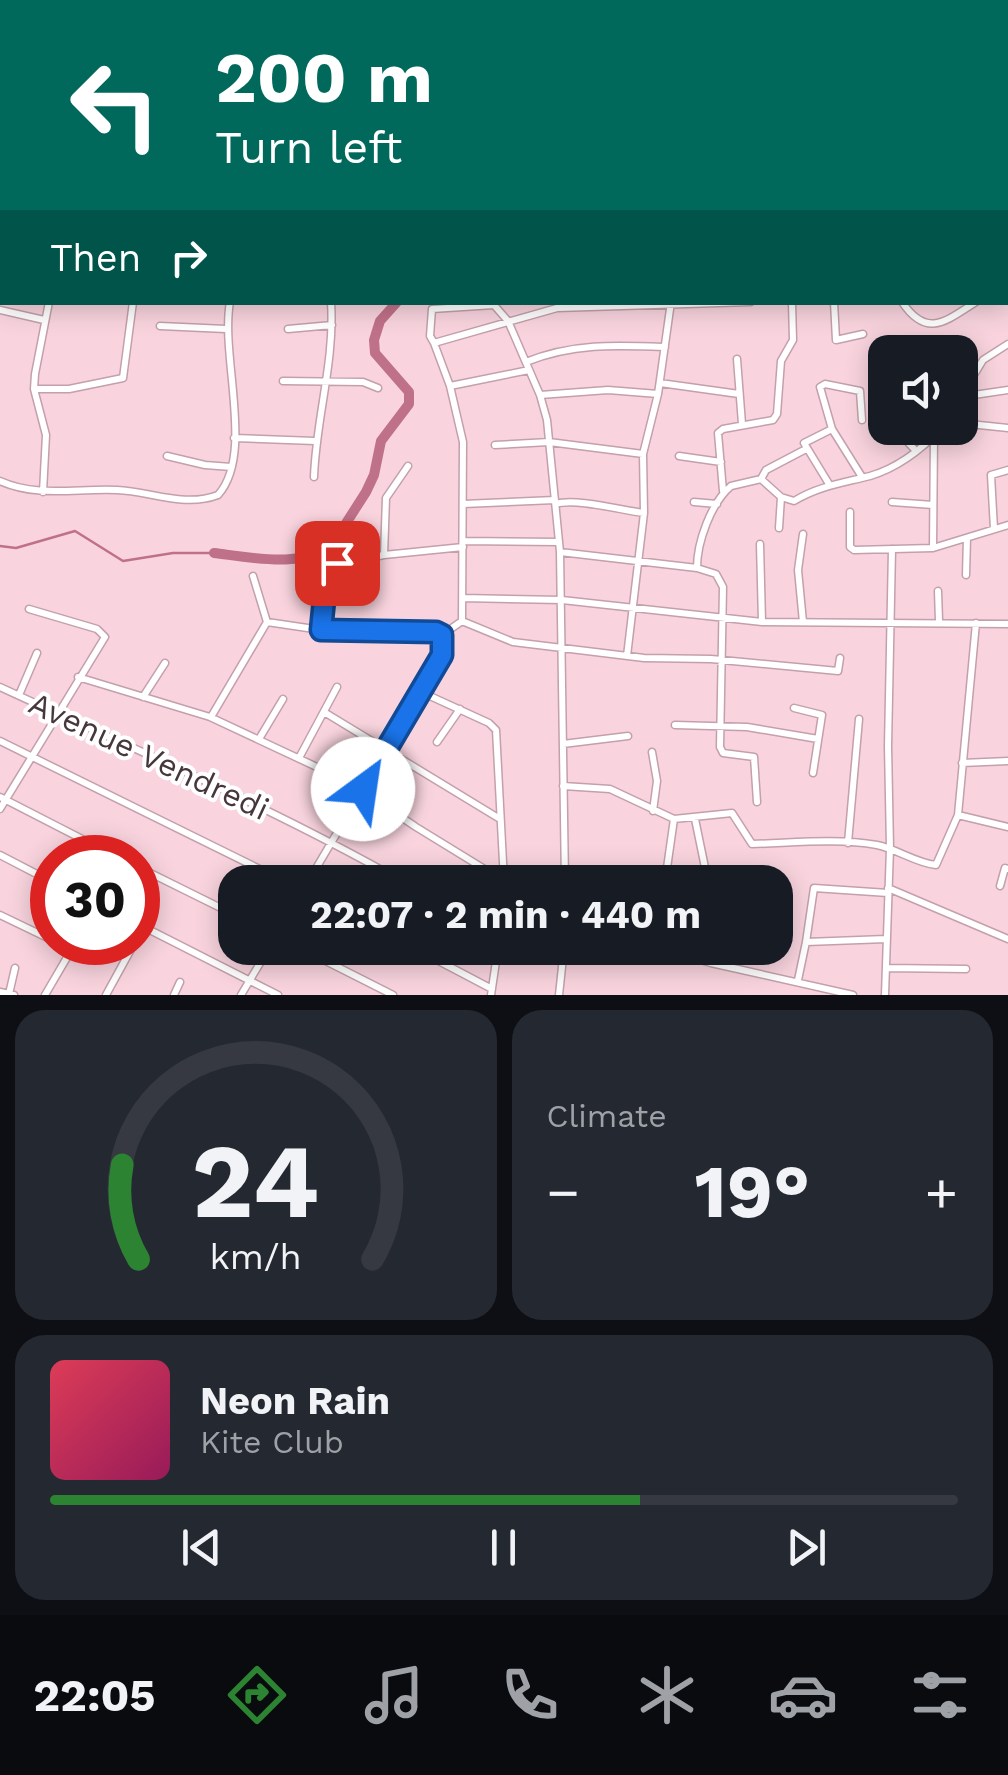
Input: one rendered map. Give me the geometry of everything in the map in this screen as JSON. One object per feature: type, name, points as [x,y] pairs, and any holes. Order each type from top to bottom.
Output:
[{"type":"street","points":[[43,492],[46,435],[34,389],[48,305]]},
{"type":"street","points":[[34,389],[69,389],[122,378],[134,305]]},
{"type":"street","points":[[0,482],[43,492],[116,490],[176,500],[212,498],[223,490],[234,438],[226,330],[230,305]]},
{"type":"street","points":[[314,477],[331,305]]},
{"type":"street","points":[[462,621],[463,442],[450,386],[430,336],[430,312],[475,305]]},
{"type":"street","points":[[489,305],[508,321],[528,366],[540,395],[549,442],[562,600],[565,865]]},
{"type":"street","points":[[434,343],[557,308],[642,305]]},
{"type":"street","points":[[626,656],[644,513],[643,454],[658,394],[671,305]]},
{"type":"street","points":[[698,568],[699,547],[723,492],[719,430],[774,420],[781,361],[794,340],[792,305]]},
{"type":"street","points":[[834,305],[836,340],[863,334]]},
{"type":"street","points":[[905,305],[921,323],[940,324],[971,305]]},
{"type":"street","points":[[949,305],[954,315]]},
{"type":"street","points":[[0,310],[44,320]]},
{"type":"street","points":[[288,329],[332,325]]},
{"type":"street","points":[[160,326],[226,330]]},
{"type":"street","points":[[978,368],[983,360],[1008,344]]},
{"type":"street","points":[[450,386],[528,366],[548,352],[582,346],[666,346]]},
{"type":"street","points":[[737,359],[742,424]]},
{"type":"street","points":[[283,381],[363,382],[378,388]]},
{"type":"street","points":[[660,383],[739,394]]},
{"type":"street","points":[[862,420],[860,391],[822,384],[822,404],[832,430],[862,477]]},
{"type":"street","points":[[540,395],[608,390],[658,394]]},
{"type":"street","points":[[978,394],[1008,390]]},
{"type":"street","points":[[978,425],[1008,428]]},
{"type":"street","points":[[830,484],[805,441],[832,430]]},
{"type":"street","points":[[234,438],[315,441]]},
{"type":"street","points":[[495,445],[549,442],[643,454]]},
{"type":"street","points":[[911,445],[916,451]]},
{"type":"street","points":[[760,479],[781,497],[794,500],[830,484],[883,471],[923,445]]},
{"type":"street","points":[[932,548],[934,445]]},
{"type":"street","points":[[723,492],[741,482],[760,479],[766,470],[806,448]]},
{"type":"street","points":[[168,456],[190,463],[231,466]]},
{"type":"street","points":[[679,456],[720,462]]},
{"type":"street","points":[[384,555],[386,498],[408,466]]},
{"type":"street","points":[[994,529],[991,475],[1008,470]]},
{"type":"street","points":[[779,528],[781,497]]},
{"type":"street","points":[[462,504],[577,501],[598,508],[644,513]]},
{"type":"street","points":[[694,502],[717,504]]},
{"type":"street","points":[[892,502],[933,504]]},
{"type":"street","points":[[850,512],[852,550],[932,548],[1008,524]]},
{"type":"street","points":[[802,534],[798,570],[803,622]]},
{"type":"street","points":[[966,575],[967,538]]},
{"type":"street","points":[[321,630],[328,566],[384,555],[463,544],[559,547],[710,570],[720,580],[723,619],[722,752],[754,758],[757,802]]},
{"type":"street","points":[[760,544],[762,622]]},
{"type":"street","points":[[886,995],[892,549]]},
{"type":"street","points":[[210,718],[267,622],[253,576]]},
{"type":"street","points":[[938,590],[939,621]]},
{"type":"street","points":[[463,598],[562,600],[762,622],[1008,624]]},
{"type":"street","points":[[0,810],[3,798],[105,637],[102,632],[29,609]]},
{"type":"street","points":[[267,622],[321,630],[442,635],[462,621]]},
{"type":"street","points":[[462,621],[514,642],[626,656],[838,672],[840,658]]},
{"type":"street","points":[[563,786],[608,788],[674,819],[732,813],[752,844],[848,843],[890,848],[936,865],[958,815],[976,623]]},
{"type":"street","points":[[318,865],[442,655],[442,635]]},
{"type":"street","points":[[19,696],[37,653]]},
{"type":"street","points":[[143,697],[165,662]]},
{"type":"street","points":[[78,677],[210,718],[259,739],[363,789],[477,865]]},
{"type":"street","name":"Avenue Vendredi","points":[[0,687],[196,775],[373,865]]},
{"type":"street","points":[[299,758],[336,688]]},
{"type":"street","points":[[418,691],[489,722],[496,730],[503,865]]},
{"type":"street","points":[[259,739],[283,699]]},
{"type":"street","points":[[794,708],[822,715],[814,774]]},
{"type":"street","points":[[437,742],[460,709]]},
{"type":"street","points":[[324,712],[501,820]]},
{"type":"street","points":[[848,843],[858,719]]},
{"type":"street","points":[[675,725],[722,726],[818,740]]},
{"type":"street","points":[[562,744],[628,736]]},
{"type":"street","points":[[0,741],[252,865]]},
{"type":"street","points":[[652,752],[657,781],[653,810]]},
{"type":"street","points":[[962,763],[1008,761]]},
{"type":"street","points":[[3,798],[75,835]]},
{"type":"street","points":[[958,815],[1008,828]]},
{"type":"street","points":[[667,865],[674,819]]},
{"type":"street","points":[[694,819],[704,865]]},
{"type":"street","points":[[0,855],[30,871]]},
{"type":"street","points":[[1000,886],[1005,868],[1008,869]]},
{"type":"street","points":[[160,878],[218,907]]},
{"type":"street","points":[[798,980],[814,888],[888,890],[1008,939]]},
{"type":"street","points":[[0,916],[30,930]]},
{"type":"street","points":[[160,936],[278,995]]},
{"type":"street","points":[[806,942],[886,939]]},
{"type":"street","points":[[45,995],[63,965]]},
{"type":"street","points":[[106,995],[123,965]]},
{"type":"street","points":[[241,995],[259,965]]},
{"type":"street","points":[[334,965],[393,995]]},
{"type":"street","points":[[444,965],[492,992],[496,965]]},
{"type":"street","points":[[559,995],[562,965]]},
{"type":"street","points":[[721,965],[853,995]]},
{"type":"street","points":[[0,992],[12,995],[14,968]]},
{"type":"street","points":[[886,968],[966,969]]},
{"type":"street","points":[[174,995],[180,982]]},
{"type":"waterway","points":[[214,553],[294,559],[323,551],[334,542],[374,475],[381,441],[409,404],[409,392],[375,353],[380,321],[394,305]]},
{"type":"waterway","points":[[0,546],[16,548],[75,531],[123,561],[173,553],[214,553]]},
{"type":"route","points":[[337,563],[327,570],[321,630],[436,632],[442,635],[444,648],[363,789]]}]
